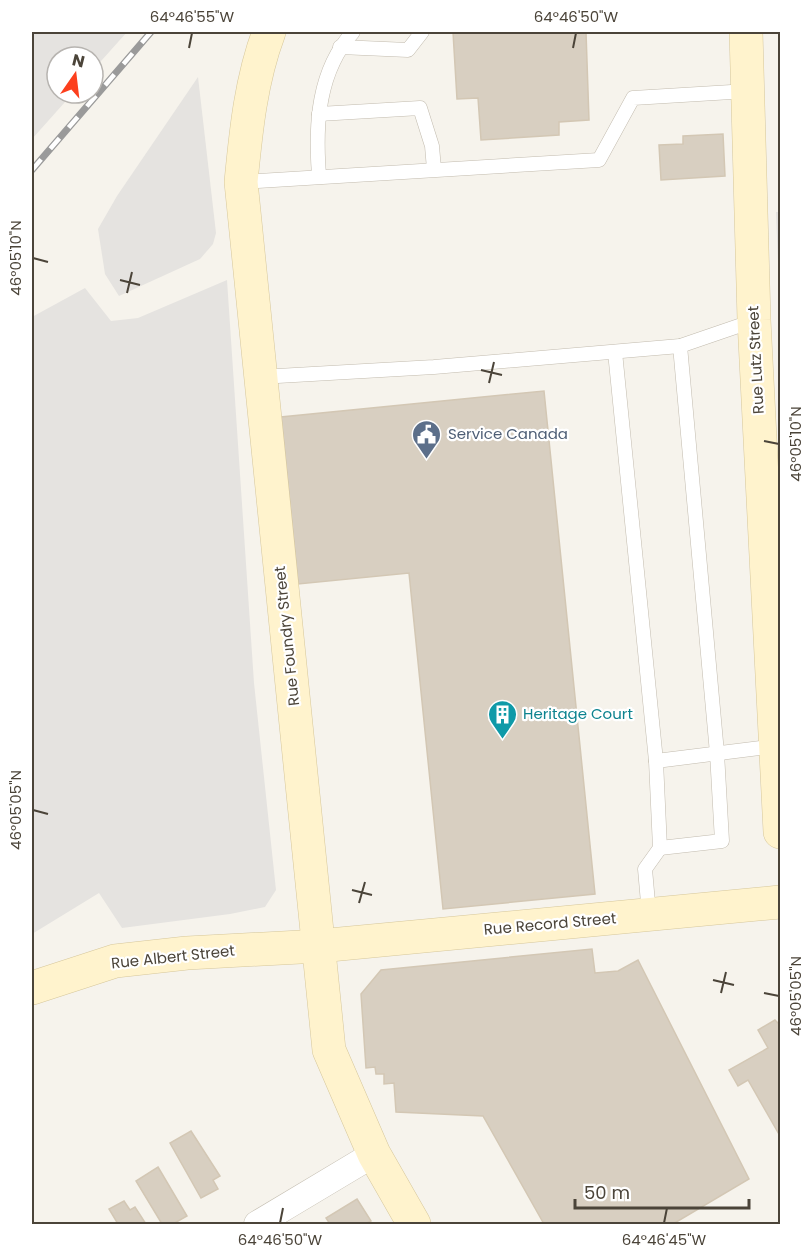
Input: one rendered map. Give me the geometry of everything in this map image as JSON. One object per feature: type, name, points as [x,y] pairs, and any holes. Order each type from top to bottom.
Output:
[{"type":"street","name":"Rue Foundry Street","points":[[269,32],[259,57],[248,111],[241,182],[330,1050],[374,1154],[414,1224]]},
{"type":"street","name":"Rue Lutz Street","points":[[746,32],[754,320],[780,832]]},
{"type":"street","name":"Rue Record Street","points":[[319,946],[780,902]]},
{"type":"street","name":"Rue Albert Street","points":[[32,988],[115,961],[187,953],[319,946]]},
{"type":"street","points":[[257,1224],[374,1154]]},
{"type":"lane","points":[[319,175],[317,146],[325,78],[340,46],[353,32]]},
{"type":"lane","points":[[340,46],[408,50],[422,32]]},
{"type":"lane","points":[[241,182],[319,175],[599,160],[633,98],[748,91]]},
{"type":"lane","points":[[319,114],[420,108],[432,146],[434,169]]},
{"type":"lane","points":[[260,377],[434,367],[680,346],[754,320]]},
{"type":"lane","points":[[660,848],[722,841],[717,753],[680,346]]},
{"type":"lane","points":[[615,352],[656,761],[660,848],[645,869],[648,914]]},
{"type":"lane","points":[[656,761],[776,746]]},
{"type":"shaded area","points":[[32,32],[127,32],[105,57],[105,45],[45,45],[45,105],[62,105],[32,139]]},
{"type":"shaded area","points":[[198,77],[216,233],[213,244],[200,259],[119,296],[105,274],[98,229],[117,196]]},
{"type":"shaded area","points":[[776,212],[780,212],[780,261],[778,262]]},
{"type":"shaded area","points":[[227,280],[254,683],[276,890],[265,907],[230,914],[122,928],[99,893],[32,934],[32,317],[85,288],[111,321],[138,318]]},
{"type":"building","points":[[453,32],[586,32],[589,120],[559,122],[559,135],[481,140],[478,98],[457,99]]},
{"type":"building","points":[[723,134],[725,176],[661,180],[659,145],[683,144],[683,136]]},
{"type":"building","name":"Heritage Court","points":[[544,391],[595,894],[443,909],[409,573],[298,584],[281,417]]},
{"type":"building","points":[[592,949],[595,973],[618,971],[638,960],[749,1179],[673,1224],[544,1224],[483,1116],[396,1112],[394,1083],[384,1084],[384,1074],[376,1074],[375,1067],[366,1068],[361,994],[381,970]]},
{"type":"building","points":[[775,1020],[780,1025],[780,1136],[748,1080],[738,1086],[729,1070],[768,1048],[758,1030]]},
{"type":"building","points":[[191,1131],[220,1176],[213,1180],[218,1189],[201,1198],[170,1143]]},
{"type":"building","points":[[158,1167],[187,1216],[173,1224],[162,1224],[136,1181]]},
{"type":"building","points":[[357,1199],[371,1221],[365,1224],[330,1224],[326,1218]]},
{"type":"building","points":[[124,1201],[130,1210],[135,1207],[146,1224],[118,1224],[109,1209]]},
{"type":"railway","points":[[32,170],[151,32]]},
{"type":"place","name":"Service Canada","points":[[427,460]]},
{"type":"place","name":"Heritage Court","points":[[502,740]]}]
